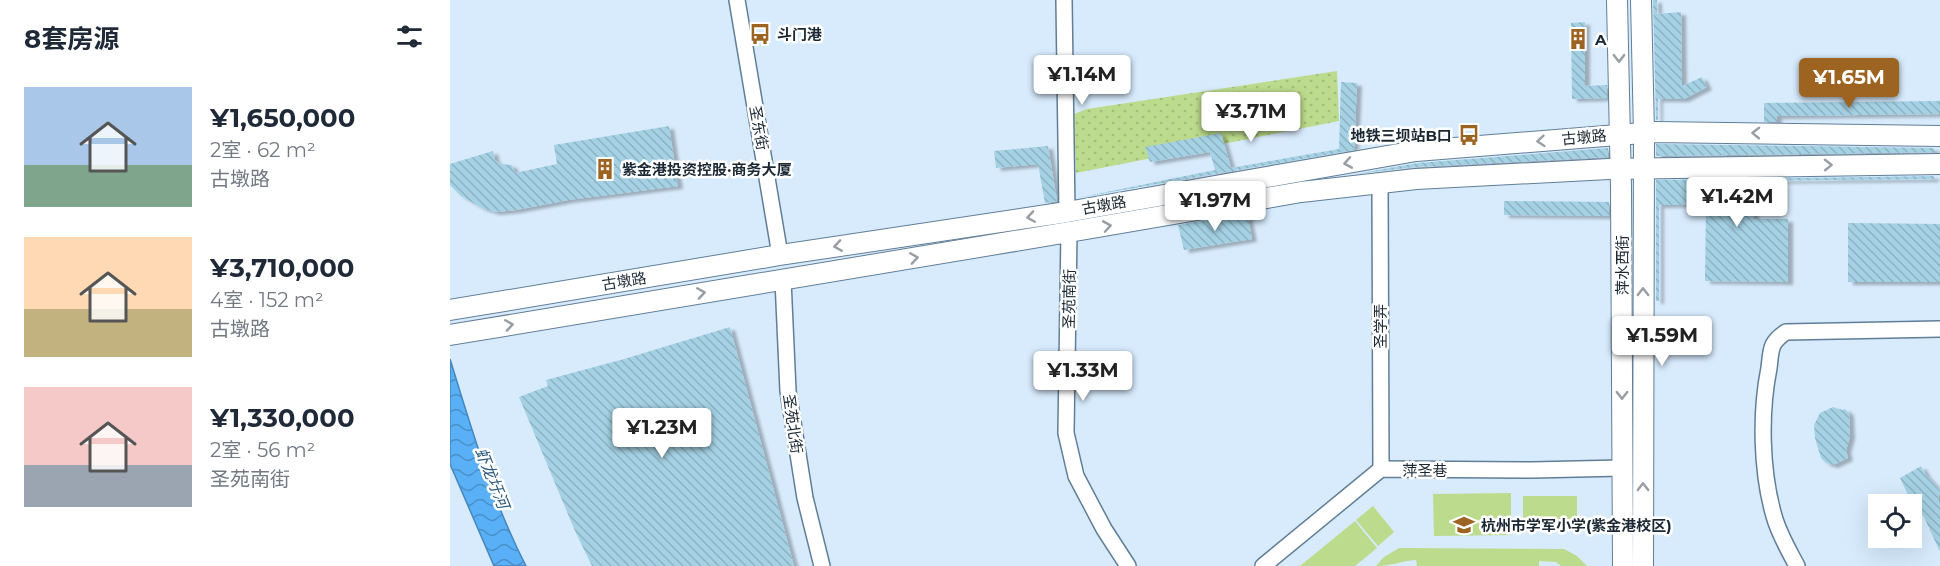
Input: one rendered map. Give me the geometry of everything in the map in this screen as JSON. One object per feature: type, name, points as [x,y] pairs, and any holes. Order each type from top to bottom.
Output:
[{"type":"main road","name":"萍水西街","points":[[1617,0],[1621,168],[1623,566]]},
{"type":"main road","name":"萍水西街","points":[[1641,0],[1644,133],[1643,566]]},
{"type":"main road","name":"古墩路","points":[[450,309],[780,255],[1067,212],[1416,152],[1644,133],[1940,136]]},
{"type":"main road","name":"古墩路","points":[[451,334],[1301,192],[1416,179],[1621,168],[1940,164]]},
{"type":"street","name":"圣东街","points":[[737,0],[780,255]]},
{"type":"street","points":[[1064,0],[1067,212]]},
{"type":"street","name":"圣学弄","points":[[1380,183],[1381,469]]},
{"type":"street","name":"圣苑南街","points":[[1070,232],[1066,433],[1076,476],[1104,529],[1128,566]]},
{"type":"street","name":"圣苑北街","points":[[783,280],[788,391],[805,498],[822,566]]},
{"type":"street","points":[[1797,566],[1780,537],[1773,513],[1767,481],[1763,436],[1764,405],[1773,346],[1778,337],[1786,332],[1940,329]]},
{"type":"street","name":"萍圣巷","points":[[1263,566],[1381,469],[1622,468]]},
{"type":"green space","points":[[1337,71],[1339,121],[1076,173],[1074,114],[1087,109]]},
{"type":"green space","points":[[1511,493],[1511,535],[1434,536],[1433,494]]},
{"type":"green space","points":[[1523,496],[1577,496],[1577,526],[1523,526]]},
{"type":"green space","points":[[1373,506],[1394,532],[1378,546],[1356,520]]},
{"type":"green space","points":[[1355,521],[1377,548],[1355,566],[1300,566]]},
{"type":"green space","points":[[1399,548],[1564,549],[1577,556],[1587,566],[1561,566],[1556,562],[1539,561],[1539,566],[1417,566],[1416,560],[1376,566],[1384,557]]},
{"type":"water","points":[[450,359],[493,490],[526,566],[494,566],[450,464]]},
{"type":"building","points":[[1653,0],[1657,0],[1657,14],[1681,12],[1682,86],[1702,77],[1707,87],[1684,99],[1658,99],[1658,120],[1656,120]]},
{"type":"building","points":[[1585,22],[1585,86],[1607,85],[1607,98],[1572,99],[1571,23]]},
{"type":"building","points":[[1341,82],[1357,83],[1354,149],[1360,149],[1077,198],[1215,170],[1210,152],[1150,162],[1145,147],[1221,133],[1231,168],[1339,149]]},
{"type":"building","points":[[1940,101],[1940,114],[1777,116],[1777,122],[1764,122],[1764,103]]},
{"type":"building","name":"紫金港投资控股·商务大厦","points":[[669,126],[678,186],[495,212],[482,208],[461,196],[450,185],[450,164],[493,151],[495,160],[500,164],[512,165],[515,173],[557,164],[554,145]]},
{"type":"building","points":[[1656,144],[1934,148],[1934,152],[1656,156]]},
{"type":"building","points":[[1048,146],[1057,201],[1045,203],[1038,164],[996,168],[994,151]]},
{"type":"building","points":[[1608,148],[1608,157],[1415,167],[1355,174],[1418,163]]},
{"type":"building","points":[[1934,176],[1934,179],[1753,181],[1754,219],[1788,219],[1788,282],[1705,281],[1706,204],[1659,205],[1659,301],[1656,301],[1656,180]]},
{"type":"building","points":[[1504,201],[1609,202],[1609,216],[1504,215]]},
{"type":"building","points":[[1247,213],[1252,239],[1184,250],[1178,225]]},
{"type":"building","points":[[1848,223],[1940,224],[1940,282],[1848,282]]},
{"type":"building","points":[[730,327],[794,566],[592,566],[519,397],[548,386],[546,380]]},
{"type":"building","points":[[1833,407],[1845,409],[1849,413],[1850,436],[1846,450],[1848,458],[1833,465],[1821,458],[1814,425],[1820,413]]},
{"type":"building","points":[[1921,466],[1940,491],[1938,500],[1940,504],[1940,552],[1922,514],[1922,494],[1908,494],[1900,478]]},
{"type":"place","name":"斗门港","points":[[760,34]]},
{"type":"place","name":"A","points":[[1578,39]]},
{"type":"place","name":"地铁三坝站B口","points":[[1469,135]]},
{"type":"place","name":"紫金港投资控股·商务大厦","points":[[605,169]]},
{"type":"place","name":"杭州市学军小学(紫金港校区)","points":[[1464,525]]},
{"type":"water label","name":"虾龙圩河","points":[[492,478]]}]
